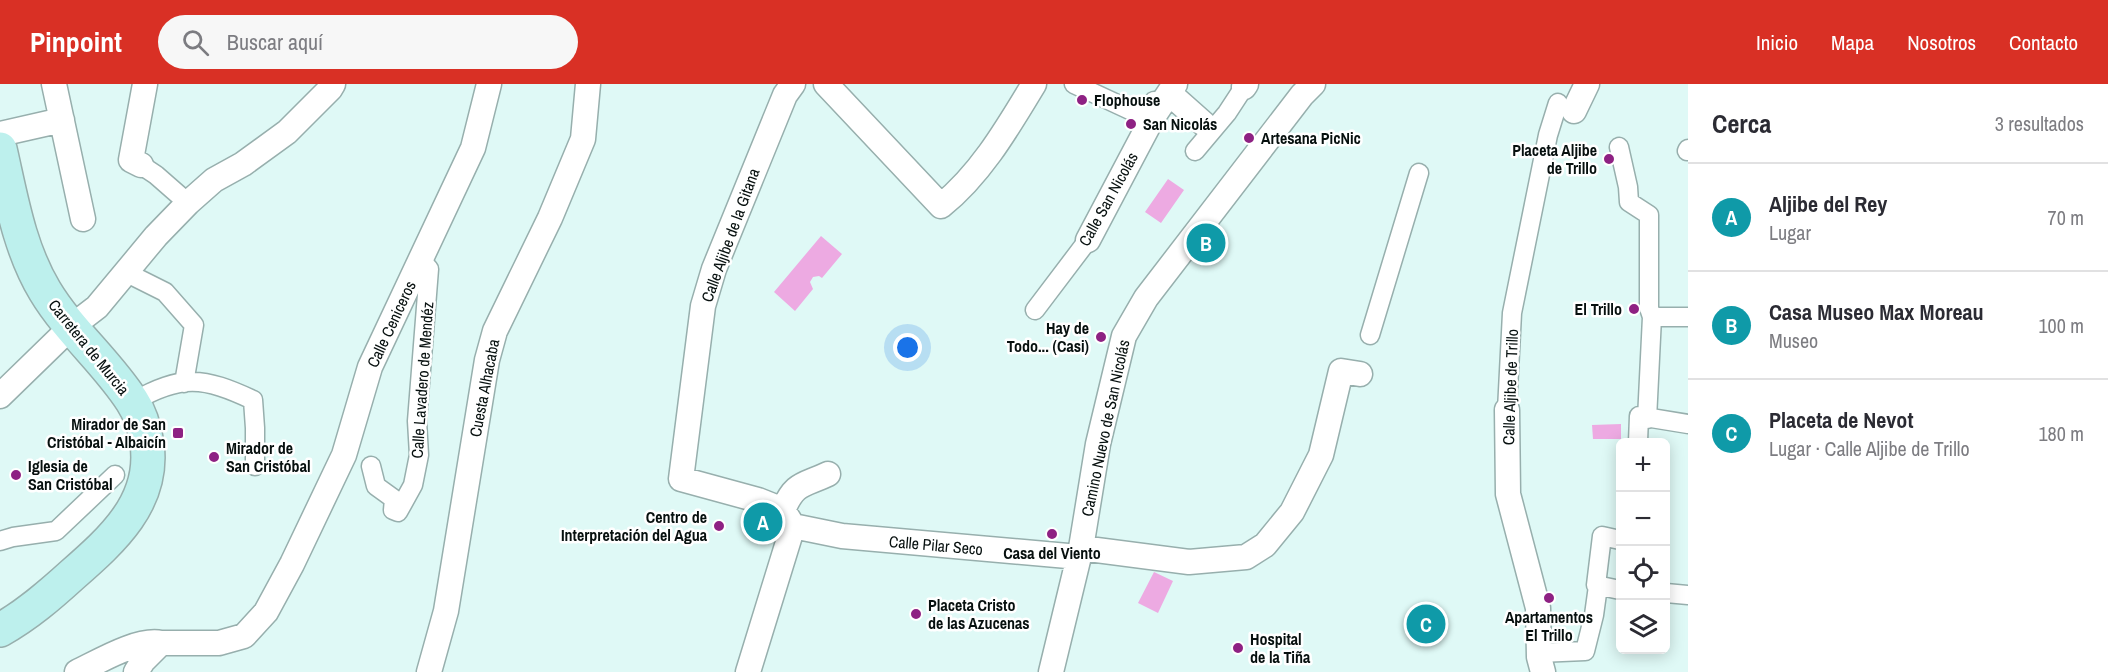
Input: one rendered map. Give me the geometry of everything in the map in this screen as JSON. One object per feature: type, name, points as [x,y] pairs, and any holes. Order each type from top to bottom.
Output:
[{"type":"main road","name":"Carretera de Murcia","points":[[0,630],[46,598],[116,536],[134,511],[142,492],[148,459],[146,436],[133,402],[71,327],[34,271],[18,228],[4,138]]},
{"type":"street","points":[[54,84],[83,219]]},
{"type":"street","points":[[145,84],[131,160],[156,175],[188,204]]},
{"type":"street","points":[[0,396],[71,327],[97,307],[156,236],[188,204],[214,180],[243,164],[287,132],[330,90],[333,84]]},
{"type":"street","name":"Calle Ceniceros","points":[[77,672],[120,651],[153,641],[160,644],[219,643],[244,636],[266,612],[292,564],[344,455],[370,367],[473,148],[489,84]]},
{"type":"street","name":"Cuesta Alhacaba","points":[[429,672],[447,611],[487,360],[495,331],[550,218],[583,139],[588,84]]},
{"type":"street","name":"Calle Aljibe de la Gitana","points":[[788,518],[737,494],[681,479],[703,306],[714,269],[784,94],[793,84]]},
{"type":"street","points":[[826,84],[941,206],[956,194],[997,145],[1034,84]]},
{"type":"street","points":[[1074,84],[1145,117],[1169,87],[1204,124]]},
{"type":"street","name":"Camino Nuevo de San Nicolás","points":[[1050,672],[1080,552],[1098,444],[1124,336],[1146,298],[1302,94],[1313,84]]},
{"type":"street","points":[[1566,107],[1587,84]]},
{"type":"street","points":[[1195,151],[1227,113],[1245,85]]},
{"type":"street","name":"Calle San Nicolás","points":[[1035,310],[1088,240],[1169,87]]},
{"type":"street","name":"Calle Aljibe de Trillo","points":[[1541,662],[1538,608],[1508,494],[1507,410],[1512,314],[1548,135],[1566,107]]},
{"type":"street","points":[[4,138],[62,120]]},
{"type":"street","points":[[1619,147],[1629,202],[1649,215],[1649,308],[1652,317],[1643,418],[1639,438]]},
{"type":"street","points":[[1370,335],[1419,173]]},
{"type":"street","name":"Calle Lavadero de Mendéz","points":[[371,466],[376,486],[394,499],[393,510],[398,512],[413,485],[419,454],[417,421],[429,269],[421,260]]},
{"type":"street","points":[[125,272],[165,292],[194,325],[184,383]]},
{"type":"street","points":[[1652,317],[1688,313]]},
{"type":"street","name":"Calle Pilar Seco","points":[[788,518],[842,536],[1080,552],[1189,562],[1246,557],[1265,545],[1292,512],[1322,455],[1341,371],[1360,374]]},
{"type":"street","points":[[133,402],[147,394],[184,383],[200,381],[213,383],[253,400],[255,466]]},
{"type":"street","points":[[1643,418],[1688,424]]},
{"type":"street","points":[[748,672],[788,518],[790,494],[796,488],[828,474]]},
{"type":"street","points":[[0,541],[56,531],[115,475]]},
{"type":"street","points":[[1541,662],[1585,651],[1594,615],[1602,537],[1616,539]]},
{"type":"street","points":[[1598,586],[1616,589]]},
{"type":"street","points":[[1670,593],[1688,595]]},
{"type":"street","points":[[136,672],[143,661],[160,644]]},
{"type":"shaded area","points":[[1168,179],[1184,190],[1161,223],[1145,212]]},
{"type":"shaded area","points":[[821,236],[842,254],[822,278],[813,277],[810,282],[813,289],[795,311],[774,292]]},
{"type":"shaded area","points":[[1621,424],[1621,438],[1593,439],[1592,425]]},
{"type":"shaded area","points":[[1154,572],[1173,581],[1158,613],[1138,603]]},
{"type":"place","name":"Flophouse","points":[[1082,100]]},
{"type":"place","name":"San Nicolás","points":[[1131,124]]},
{"type":"place","name":"Artesana PicNic","points":[[1249,138]]},
{"type":"place","name":"Placeta Aljibe de Trillo","points":[[1609,159]]},
{"type":"place","name":"Casa Museo Max Moreau","points":[[1206,243]]},
{"type":"place","name":"El Trillo","points":[[1634,309]]},
{"type":"place","name":"Hay de Todo... (Casi)","points":[[1101,337]]},
{"type":"place","name":"Mirador de San Cristóbal - Albaicín","points":[[178,433]]},
{"type":"place","name":"Mirador de San Cristóbal","points":[[214,457]]},
{"type":"place","name":"Iglesia de San Cristóbal","points":[[16,475]]},
{"type":"place","name":"Aljibe del Rey","points":[[763,522]]},
{"type":"place","name":"Centro de Interpretación del Agua","points":[[719,526]]},
{"type":"place","name":"Casa del Viento","points":[[1052,534]]},
{"type":"place","name":"Apartamentos El Trillo","points":[[1549,598]]},
{"type":"place","name":"Placeta Cristo de las Azucenas","points":[[916,614]]},
{"type":"place","name":"Placeta de Nevot","points":[[1426,624]]},
{"type":"place","name":"Hospital de la Tiña","points":[[1238,648]]}]
